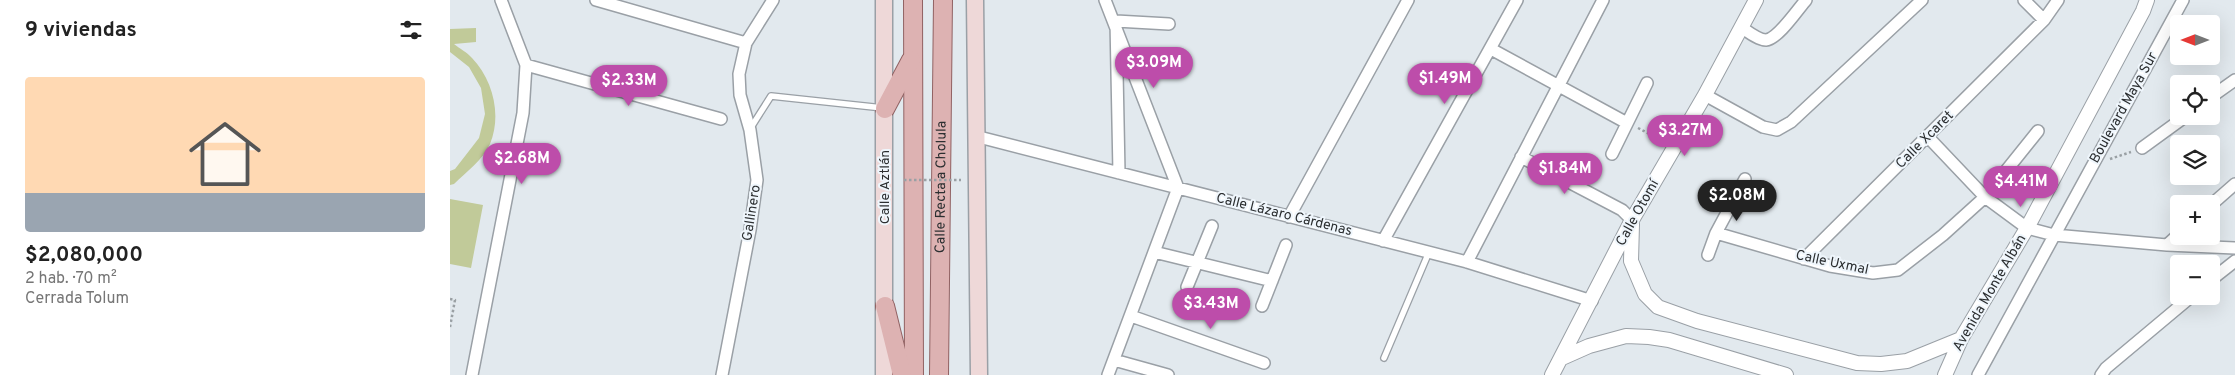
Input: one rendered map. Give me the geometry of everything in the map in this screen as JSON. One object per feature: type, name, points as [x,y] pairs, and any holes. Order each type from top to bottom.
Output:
[{"type":"main road","name":"Calle Aztlán","points":[[884,0],[884,375]]},
{"type":"main road","name":"Calle Recta a Cholula","points":[[913,0],[914,375]]},
{"type":"main road","name":"Calle Recta a Cholula","points":[[939,375],[943,121],[942,0]]},
{"type":"main road","points":[[975,0],[979,375]]},
{"type":"main road","points":[[885,109],[913,57]]},
{"type":"main road","points":[[884,306],[902,375]]},
{"type":"street","points":[[472,375],[523,113],[526,65],[501,0]]},
{"type":"street","points":[[596,0],[746,43]]},
{"type":"street","name":"Gallinero","points":[[722,375],[750,230],[757,180],[750,130],[740,95],[739,74],[746,43],[773,0]]},
{"type":"street","points":[[1105,0],[1178,188],[1108,375]]},
{"type":"street","points":[[1289,217],[1408,0]]},
{"type":"street","points":[[1383,241],[1491,50],[1517,0]]},
{"type":"street","points":[[1467,262],[1603,0]]},
{"type":"street","name":"Calle Otomí","points":[[1552,375],[1592,302],[1632,220],[1705,95],[1756,0]]},
{"type":"street","points":[[1741,27],[1766,40],[1775,36],[1806,0]]},
{"type":"street","points":[[1705,95],[1763,127],[1777,130],[1791,122],[1922,0]]},
{"type":"street","points":[[2024,0],[2044,20]]},
{"type":"street","name":"Calle Xcaret","points":[[1804,259],[2044,20],[2058,0]]},
{"type":"street","name":"Avenida Monte Albán","points":[[1945,375],[1961,338],[2027,228],[2143,11],[2147,0]]},
{"type":"street","name":"Boulevard Maya Sur","points":[[1978,375],[2183,0]]},
{"type":"street","points":[[1116,26],[1169,24]]},
{"type":"street","points":[[1116,26],[1119,173]]},
{"type":"street","points":[[1491,50],[1627,123]]},
{"type":"street","points":[[526,65],[720,118]]},
{"type":"street","points":[[2220,91],[2235,80]]},
{"type":"street","points":[[1612,154],[1647,84]]},
{"type":"street","points":[[2142,148],[2174,125]]},
{"type":"street","name":"Calle Uxmal","points":[[1716,233],[1830,266],[1873,273],[1898,270],[1943,235],[1985,197],[2038,130]]},
{"type":"street","name":"Calle Lázaro Cárdenas","points":[[975,136],[1467,262],[1592,302]]},
{"type":"street","points":[[1928,137],[1985,197],[2027,228],[2054,235],[2167,245],[2235,248]]},
{"type":"street","points":[[1521,156],[1622,210],[1632,220],[1631,262],[1645,294],[1658,307],[1697,321],[1857,363],[1881,364],[1907,361],[1961,338]]},
{"type":"street","points":[[1708,255],[1716,233],[1745,179]]},
{"type":"street","points":[[2220,198],[2235,184]]},
{"type":"street","points":[[1188,288],[1212,226]]},
{"type":"street","points":[[2167,245],[2170,242]]},
{"type":"street","points":[[1262,306],[1286,246]]},
{"type":"street","points":[[1154,252],[1272,281]]},
{"type":"street","points":[[2220,273],[2235,261]]},
{"type":"street","points":[[2101,375],[2106,368],[2181,305]]},
{"type":"street","points":[[1131,316],[1264,363]]},
{"type":"street","points":[[1562,358],[1589,346],[1626,336],[1649,337],[1669,340],[1786,375]]},
{"type":"street","points":[[1114,360],[1168,375]]},
{"type":"street","points":[[1903,375],[1907,361]]},
{"type":"lane","points":[[750,130],[772,96],[885,109]]},
{"type":"lane","points":[[1384,358],[1429,252]]},
{"type":"path","points":[[1627,123],[1675,147]]},
{"type":"path","points":[[2093,165],[2142,148]]},
{"type":"path","points":[[904,180],[961,180]]},
{"type":"path","points":[[450,299],[455,300],[450,327]]},
{"type":"green space","points":[[476,28],[476,42],[454,44],[472,58],[490,87],[495,110],[494,133],[487,150],[474,166],[454,184],[450,185],[450,171],[455,169],[479,138],[485,114],[481,88],[469,67],[450,52],[450,29]]},
{"type":"green space","points":[[450,199],[483,205],[471,268],[450,264]]}]
